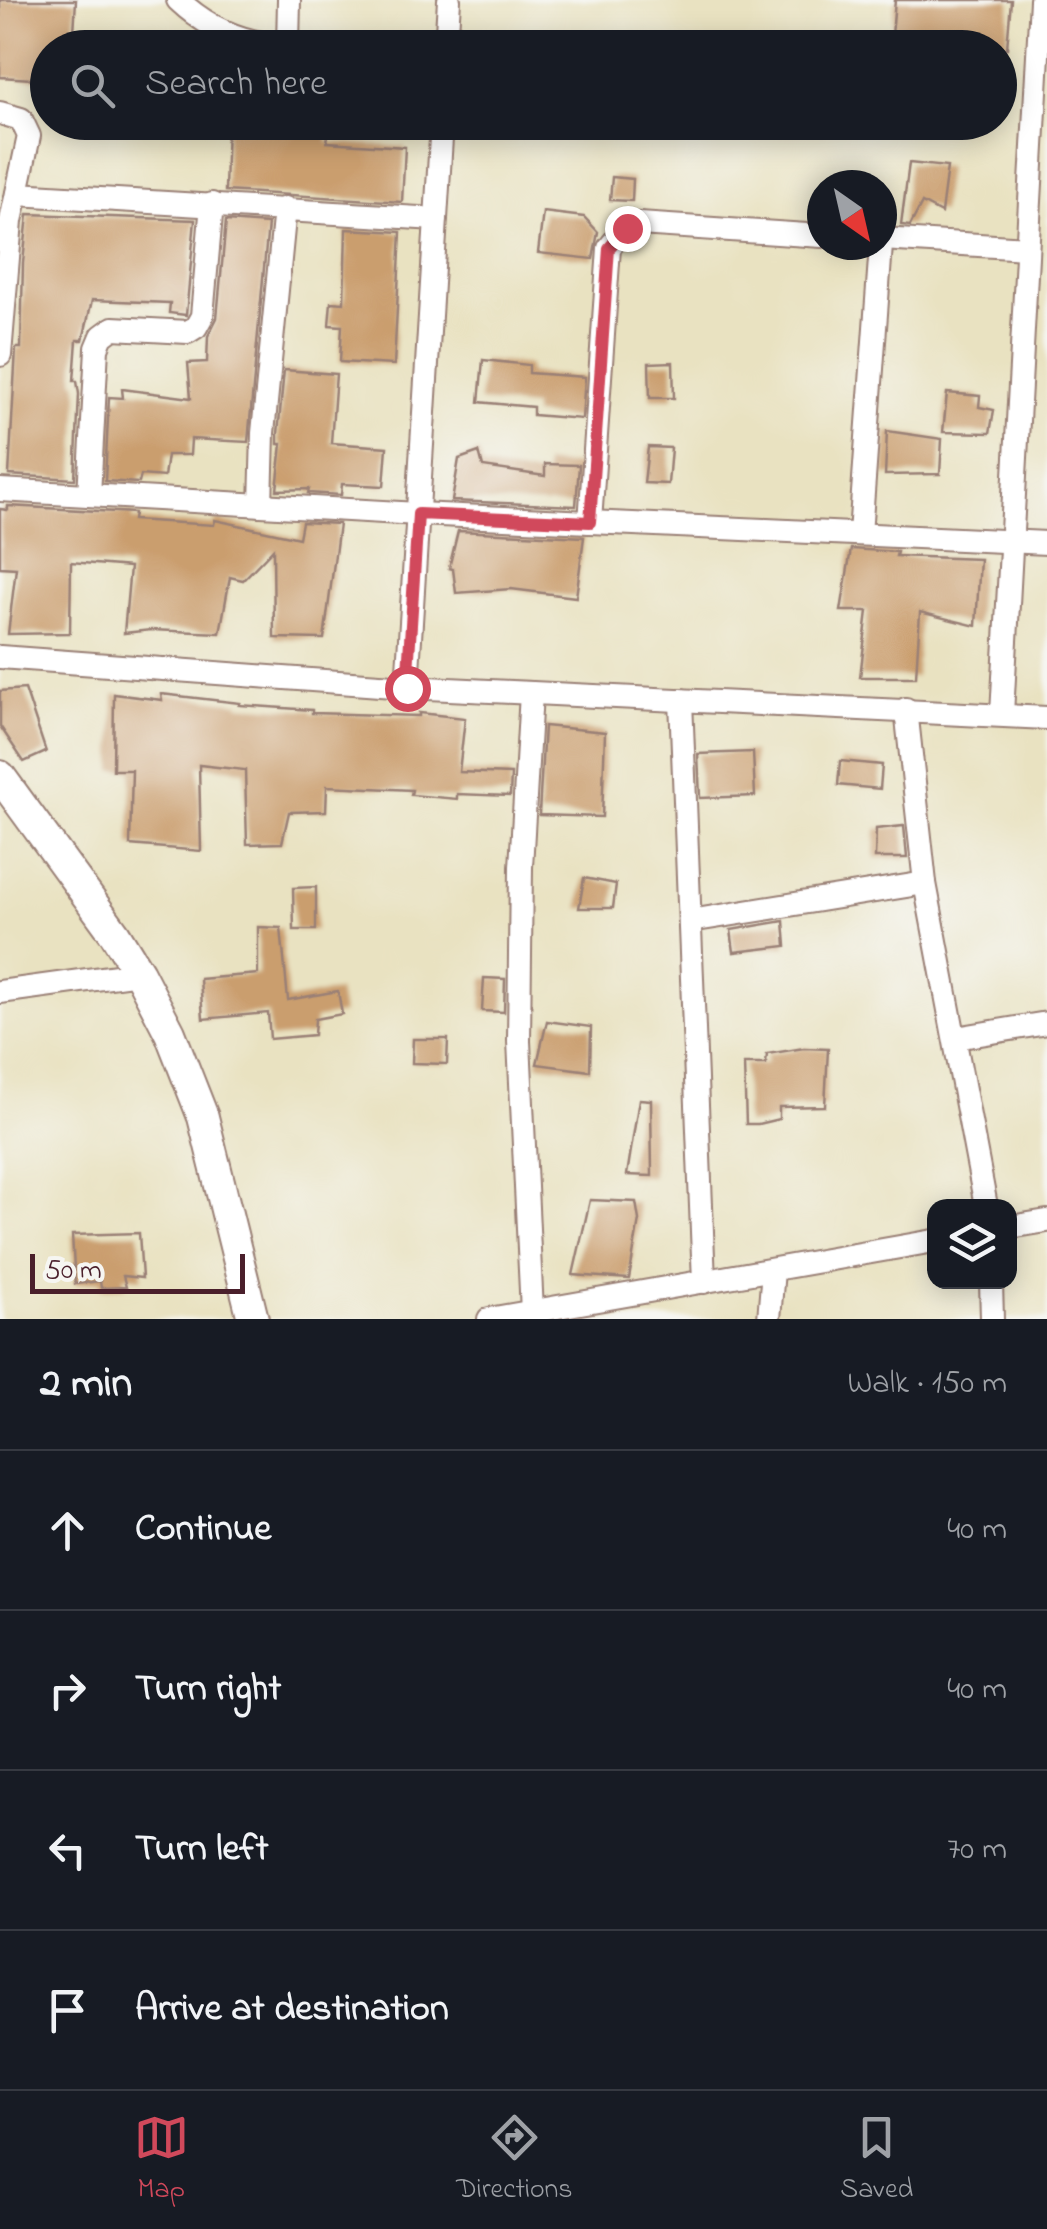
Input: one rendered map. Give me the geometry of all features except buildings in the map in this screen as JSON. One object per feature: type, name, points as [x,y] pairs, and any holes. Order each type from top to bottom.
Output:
[{"type":"street","points":[[178,0],[216,30]]},
{"type":"street","points":[[288,30],[289,0]]},
{"type":"street","points":[[447,30],[449,0]]},
{"type":"street","points":[[1002,714],[1027,248],[1040,161],[1041,0]]},
{"type":"street","points":[[0,112],[21,118],[30,136],[11,221],[0,355]]},
{"type":"street","points":[[407,688],[441,140]]},
{"type":"street","points":[[17,194],[436,219]]},
{"type":"street","points":[[88,495],[97,348],[102,336],[114,328],[188,332],[196,327],[202,316],[212,204]]},
{"type":"street","points":[[261,505],[264,433],[286,208]]},
{"type":"street","points":[[590,522],[609,248],[617,237],[639,224],[807,235]]},
{"type":"street","points":[[897,243],[1027,248]]},
{"type":"street","points":[[860,534],[881,260]]},
{"type":"street","points":[[0,490],[418,514],[1047,542]]},
{"type":"street","points":[[0,657],[407,688],[1047,718]]},
{"type":"street","points":[[531,693],[521,867],[519,1041],[532,1312]]},
{"type":"street","points":[[681,700],[704,1282]]},
{"type":"street","points":[[906,709],[925,883],[985,1199]]},
{"type":"street","points":[[0,776],[139,972],[188,1072],[203,1117],[253,1319]]},
{"type":"street","points":[[690,921],[925,883]]},
{"type":"street","points":[[0,992],[139,972]]},
{"type":"street","points":[[956,1038],[1047,1023]]},
{"type":"street","points":[[1017,1227],[1047,1221]]},
{"type":"street","points":[[489,1319],[532,1312],[586,1311],[704,1282],[927,1242]]},
{"type":"street","points":[[770,1319],[773,1270]]},
{"type":"street","points":[[991,1289],[992,1319]]},
{"type":"route","points":[[407,688],[418,514],[590,522],[609,248],[627,228]]}]
